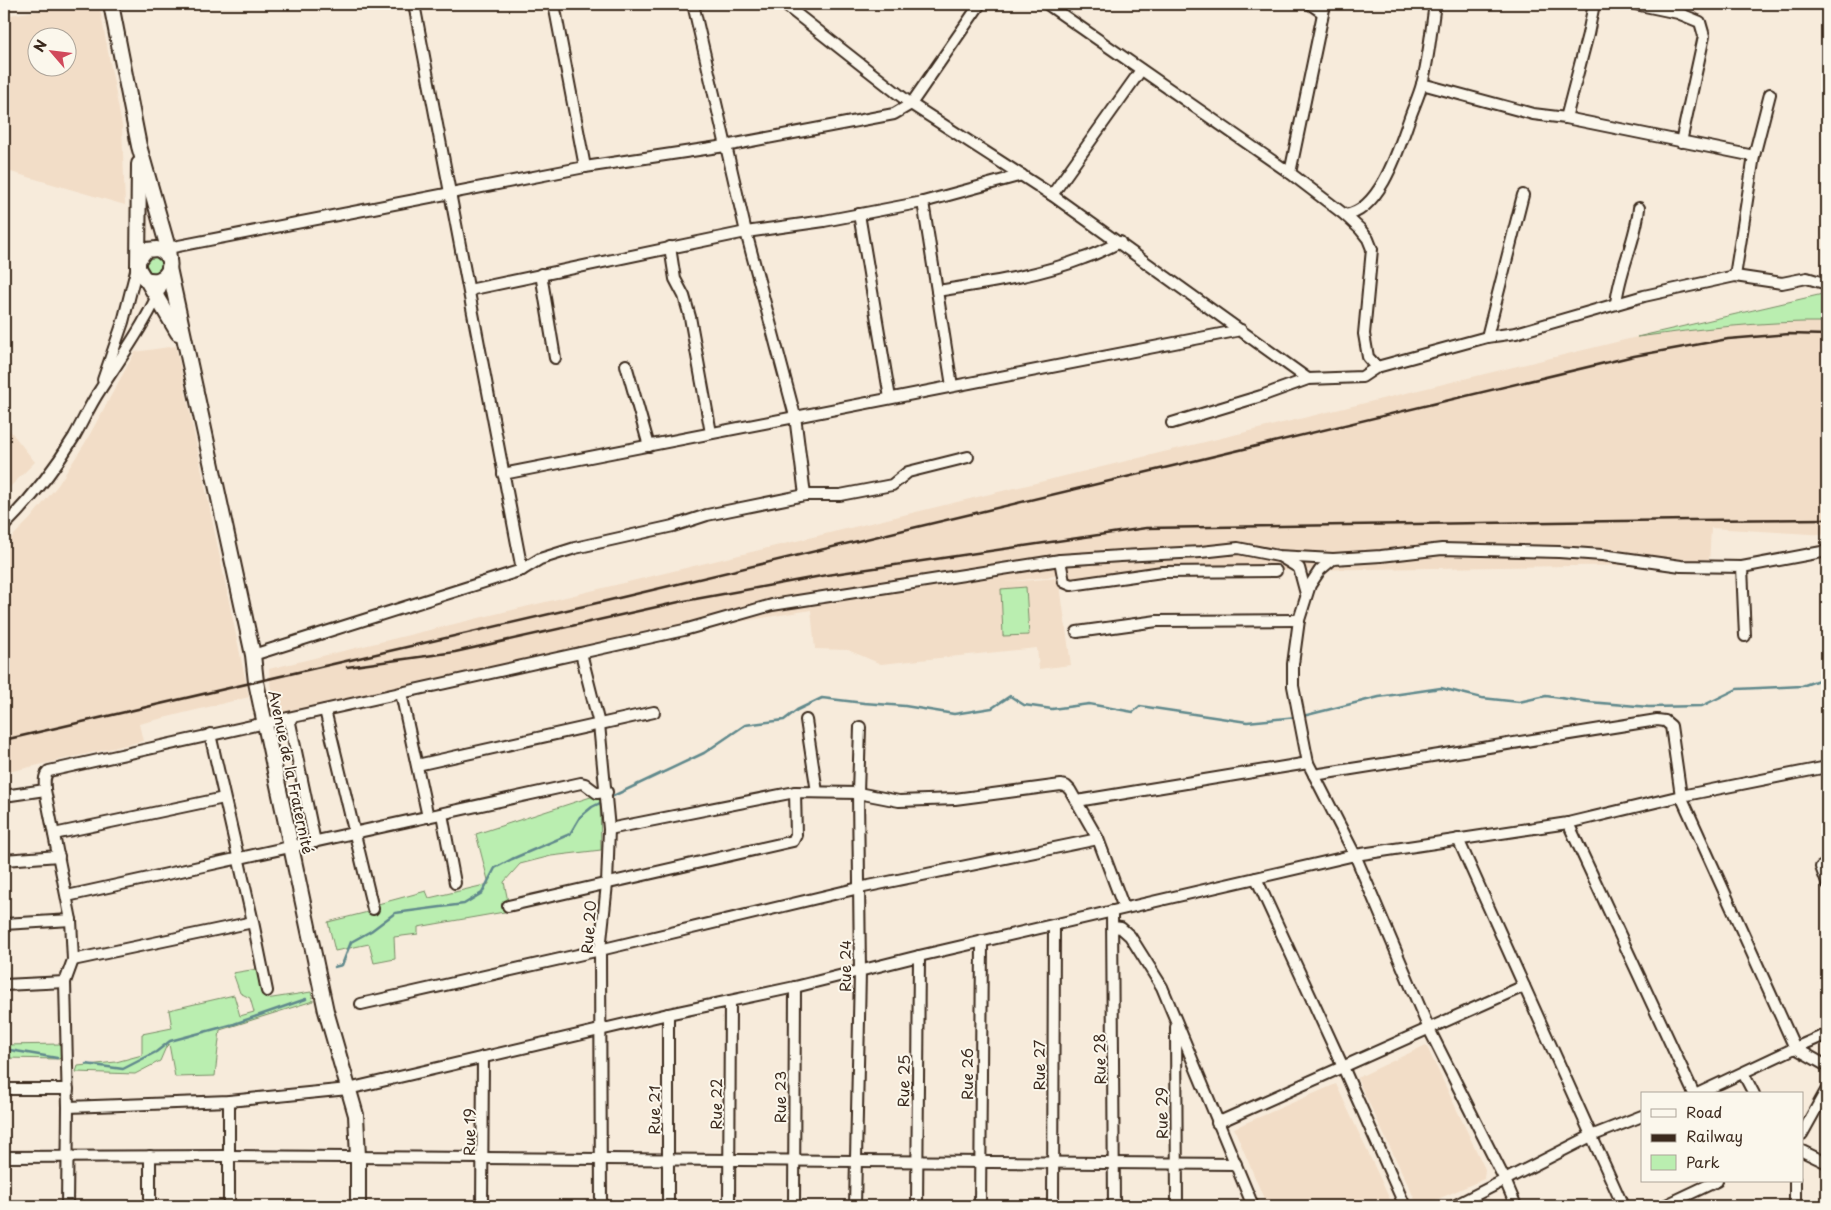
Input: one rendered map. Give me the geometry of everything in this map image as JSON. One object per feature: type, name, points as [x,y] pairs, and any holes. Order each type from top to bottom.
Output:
[{"type":"main road","name":"Avenue de la Fraternité","points":[[111,4],[139,146],[168,262],[253,655],[256,682],[326,1011],[356,1115],[358,1206]]},
{"type":"main road","name":"Avenue de la Fraternité","points":[[138,261],[139,146]]},
{"type":"main road","points":[[151,249],[162,251],[168,262],[159,280],[146,279],[139,272],[138,261],[141,254],[151,249]]},
{"type":"main road","name":"Avenue de la Fraternité","points":[[146,279],[185,344]]},
{"type":"street","points":[[414,4],[522,570]]},
{"type":"street","points":[[554,4],[585,167]]},
{"type":"street","points":[[693,4],[746,232],[795,416],[805,495]]},
{"type":"street","points":[[784,4],[910,104],[1052,195],[1120,242],[1308,379]]},
{"type":"street","points":[[4,526],[48,478],[74,437],[99,390],[116,367],[158,297],[168,262],[450,194],[585,167],[726,146],[888,116],[910,104],[980,4]]},
{"type":"street","points":[[1047,4],[1290,173],[1345,215],[1360,229],[1368,239],[1372,249],[1364,334],[1368,357],[1377,367]]},
{"type":"street","points":[[1290,173],[1324,8],[1310,4]]},
{"type":"street","points":[[1345,215],[1354,214],[1365,205],[1376,192],[1390,169],[1422,84],[1435,4]]},
{"type":"street","points":[[1566,118],[1594,4]]},
{"type":"street","points":[[1635,4],[1678,13],[1700,22],[1704,36],[1681,142]]},
{"type":"street","points":[[1052,195],[1141,70]]},
{"type":"street","points":[[1422,84],[1533,114],[1566,118],[1754,156]]},
{"type":"street","points":[[1735,276],[1754,156],[1770,94]]},
{"type":"street","points":[[469,290],[746,232],[824,221],[923,202],[1022,175]]},
{"type":"street","points":[[1487,337],[1523,194]]},
{"type":"street","points":[[923,202],[952,386]]},
{"type":"street","points":[[1616,304],[1617,287],[1639,208]]},
{"type":"street","points":[[859,214],[890,398]]},
{"type":"street","points":[[937,291],[994,282],[1046,270],[1085,258],[1120,242]]},
{"type":"street","points":[[670,247],[675,279],[684,296],[690,317],[712,433]]},
{"type":"street","points":[[99,390],[123,322],[138,261]]},
{"type":"street","points":[[541,274],[555,358]]},
{"type":"street","points":[[1172,423],[1261,396],[1308,379],[1362,377],[1377,367],[1487,337],[1516,333],[1616,304],[1735,276],[1782,283],[1807,278],[1827,284]]},
{"type":"street","points":[[503,474],[1241,330]]},
{"type":"street","points":[[626,365],[649,446]]},
{"type":"street","points":[[253,655],[522,570],[540,559],[575,548],[639,534],[716,513],[805,495],[840,495],[892,485],[908,472],[968,457]]},
{"type":"street","points":[[67,1206],[68,1089],[65,982],[73,960],[71,920],[45,790],[45,777],[49,771],[684,630],[772,605],[1060,560],[1201,552],[1238,548],[1278,556],[1333,559],[1381,556],[1442,548],[1559,552],[1602,555],[1681,566],[1742,567],[1827,551]]},
{"type":"street","points":[[1278,556],[1299,568],[1307,596]]},
{"type":"street","points":[[1333,559],[1320,570],[1310,585],[1299,620],[1293,664],[1293,686],[1308,763],[1355,855],[1429,1029],[1506,1180],[1516,1206]]},
{"type":"street","points":[[1060,560],[1064,582],[1075,586],[1162,572],[1276,572]]},
{"type":"street","points":[[1742,567],[1745,636]]},
{"type":"street","points":[[1077,632],[1157,621],[1299,620]]},
{"type":"street","name":"Rue 20","points":[[581,653],[599,724],[607,792],[609,829],[607,884],[600,950],[602,1030],[601,1206]]},
{"type":"street","points":[[401,693],[428,817]]},
{"type":"street","points":[[325,710],[373,909]]},
{"type":"street","points":[[417,765],[654,712]]},
{"type":"street","points":[[289,718],[315,842]]},
{"type":"street","points":[[806,720],[817,792]]},
{"type":"street","points":[[1314,775],[1661,720],[1665,721],[1671,726],[1681,796],[1795,1048],[1827,1066]]},
{"type":"street","name":"Rue 24","points":[[855,1206],[860,972],[858,793],[860,727]]},
{"type":"street","points":[[210,734],[267,991]]},
{"type":"street","points":[[1077,801],[1308,763]]},
{"type":"street","points":[[68,1107],[229,1101],[348,1088],[860,972],[919,956],[1355,855],[1568,823],[1681,796],[1827,767]]},
{"type":"street","points":[[67,896],[238,860],[581,783],[597,793],[607,792]]},
{"type":"street","points":[[609,829],[796,792],[858,793],[899,801],[955,799],[1061,785],[1066,786],[1077,801],[1098,839],[1124,908]]},
{"type":"street","points":[[4,796],[45,790]]},
{"type":"street","points":[[508,906],[793,841],[796,836],[796,792]]},
{"type":"street","points":[[54,834],[224,798]]},
{"type":"street","points":[[442,814],[455,883]]},
{"type":"street","points":[[1568,823],[1694,1092]]},
{"type":"street","points":[[361,1004],[600,950],[859,888],[1098,839]]},
{"type":"street","points":[[1458,839],[1623,1206]]},
{"type":"street","points":[[4,860],[58,856]]},
{"type":"street","points":[[1821,867],[1827,883]]},
{"type":"street","points":[[1256,878],[1405,1206]]},
{"type":"street","name":"Rue 28","points":[[1112,911],[1114,1206]]},
{"type":"street","points":[[4,924],[71,920]]},
{"type":"street","points":[[73,960],[253,922]]},
{"type":"street","name":"Rue 27","points":[[1052,1206],[1054,925]]},
{"type":"street","points":[[1113,927],[1121,928],[1130,936],[1162,987],[1217,1123],[1236,1164],[1250,1205]]},
{"type":"street","name":"Rue 26","points":[[980,1206],[982,942]]},
{"type":"street","name":"Rue 25","points":[[917,1206],[919,956]]},
{"type":"street","points":[[4,985],[65,982]]},
{"type":"street","points":[[1217,1123],[1524,986]]},
{"type":"street","name":"Rue 23","points":[[794,1206],[795,987]]},
{"type":"street","name":"Rue 22","points":[[729,1206],[730,1001]]},
{"type":"street","name":"Rue 21","points":[[668,1014],[668,1206]]},
{"type":"street","name":"Rue 29","points":[[1176,1020],[1177,1206]]},
{"type":"street","points":[[1700,1092],[1827,1034]]},
{"type":"street","name":"Rue 19","points":[[482,1206],[483,1057]]},
{"type":"street","points":[[1743,1073],[1753,1092]]},
{"type":"street","points":[[4,1089],[68,1089]]},
{"type":"street","points":[[1804,1130],[1827,1089]]},
{"type":"street","points":[[229,1101],[229,1206]]},
{"type":"street","points":[[1454,1206],[1591,1136],[1641,1116]]},
{"type":"street","points":[[1804,1152],[1827,1163]]},
{"type":"street","points":[[150,1156],[150,1206]]},
{"type":"street","points":[[4,1157],[229,1156],[1236,1164]]},
{"type":"street","points":[[1664,1206],[1716,1182]]},
{"type":"street","points":[[1795,1182],[1795,1206]]},
{"type":"shaded area","points":[[80,4],[99,4],[122,126],[125,205],[4,170],[4,16]]},
{"type":"shaded area","points":[[1789,321],[1827,322],[1827,535],[1711,528],[1709,564],[1167,572],[1066,585],[1063,575],[1005,582],[1059,578],[1071,665],[1039,669],[1037,648],[881,664],[848,650],[815,649],[811,610],[702,628],[688,633],[273,714],[269,669],[1637,337],[1727,326]]},
{"type":"shaded area","points":[[176,346],[249,697],[139,724],[143,741],[4,773],[4,545],[30,519],[58,485],[85,443],[135,352]]},
{"type":"shaded area","points":[[4,423],[35,462],[4,493]]},
{"type":"shaded area","points":[[1426,1045],[1485,1169],[1484,1179],[1422,1206],[1418,1206],[1357,1078]]},
{"type":"shaded area","points":[[1336,1084],[1393,1206],[1267,1206],[1234,1128]]},
{"type":"green space","points":[[150,256],[158,256],[163,261],[161,272],[150,274],[145,269],[145,261]]},
{"type":"green space","points":[[1827,293],[1827,322],[1755,324],[1637,337]]},
{"type":"green space","points":[[1026,587],[1029,635],[1003,636],[1001,589]]},
{"type":"green space","points":[[600,794],[601,850],[551,856],[520,864],[504,882],[510,911],[418,927],[418,934],[394,937],[395,959],[374,963],[369,944],[335,951],[328,922],[376,910],[378,904],[426,891],[429,898],[489,884],[476,834]]},
{"type":"green space","points":[[257,969],[266,999],[311,992],[313,1001],[220,1030],[215,1076],[175,1077],[169,1044],[160,1061],[135,1074],[76,1072],[78,1066],[116,1062],[142,1055],[142,1034],[172,1028],[169,1010],[234,995],[240,1016],[254,1012],[250,998],[240,993],[233,973]]},
{"type":"green space","points":[[60,1044],[62,1056],[59,1059],[4,1058],[4,1045]]},
{"type":"waterway","points":[[1303,716],[1379,697],[1441,688],[1482,698],[1519,702],[1546,696],[1649,707],[1702,706],[1737,689],[1802,686],[1827,677]]},
{"type":"waterway","points":[[611,797],[704,753],[745,725],[784,720],[797,710],[822,698],[905,706],[954,714],[992,708],[1010,696],[1024,705],[1052,709],[1089,704],[1133,712],[1140,706],[1247,722],[1297,717]]},
{"type":"waterway","points":[[334,967],[342,965],[351,942],[371,931],[395,913],[464,904],[482,893],[495,868],[570,834],[580,817],[592,807],[602,802]]},
{"type":"waterway","points":[[86,1064],[123,1069],[156,1052],[170,1041],[234,1024],[306,999]]},
{"type":"waterway","points":[[4,1049],[57,1058]]},
{"type":"railway","points":[[4,740],[623,597],[1634,356],[1728,339],[1789,334],[1827,335]]},
{"type":"railway","points":[[347,667],[455,652],[679,602],[827,575],[1146,528],[1827,519]]}]
